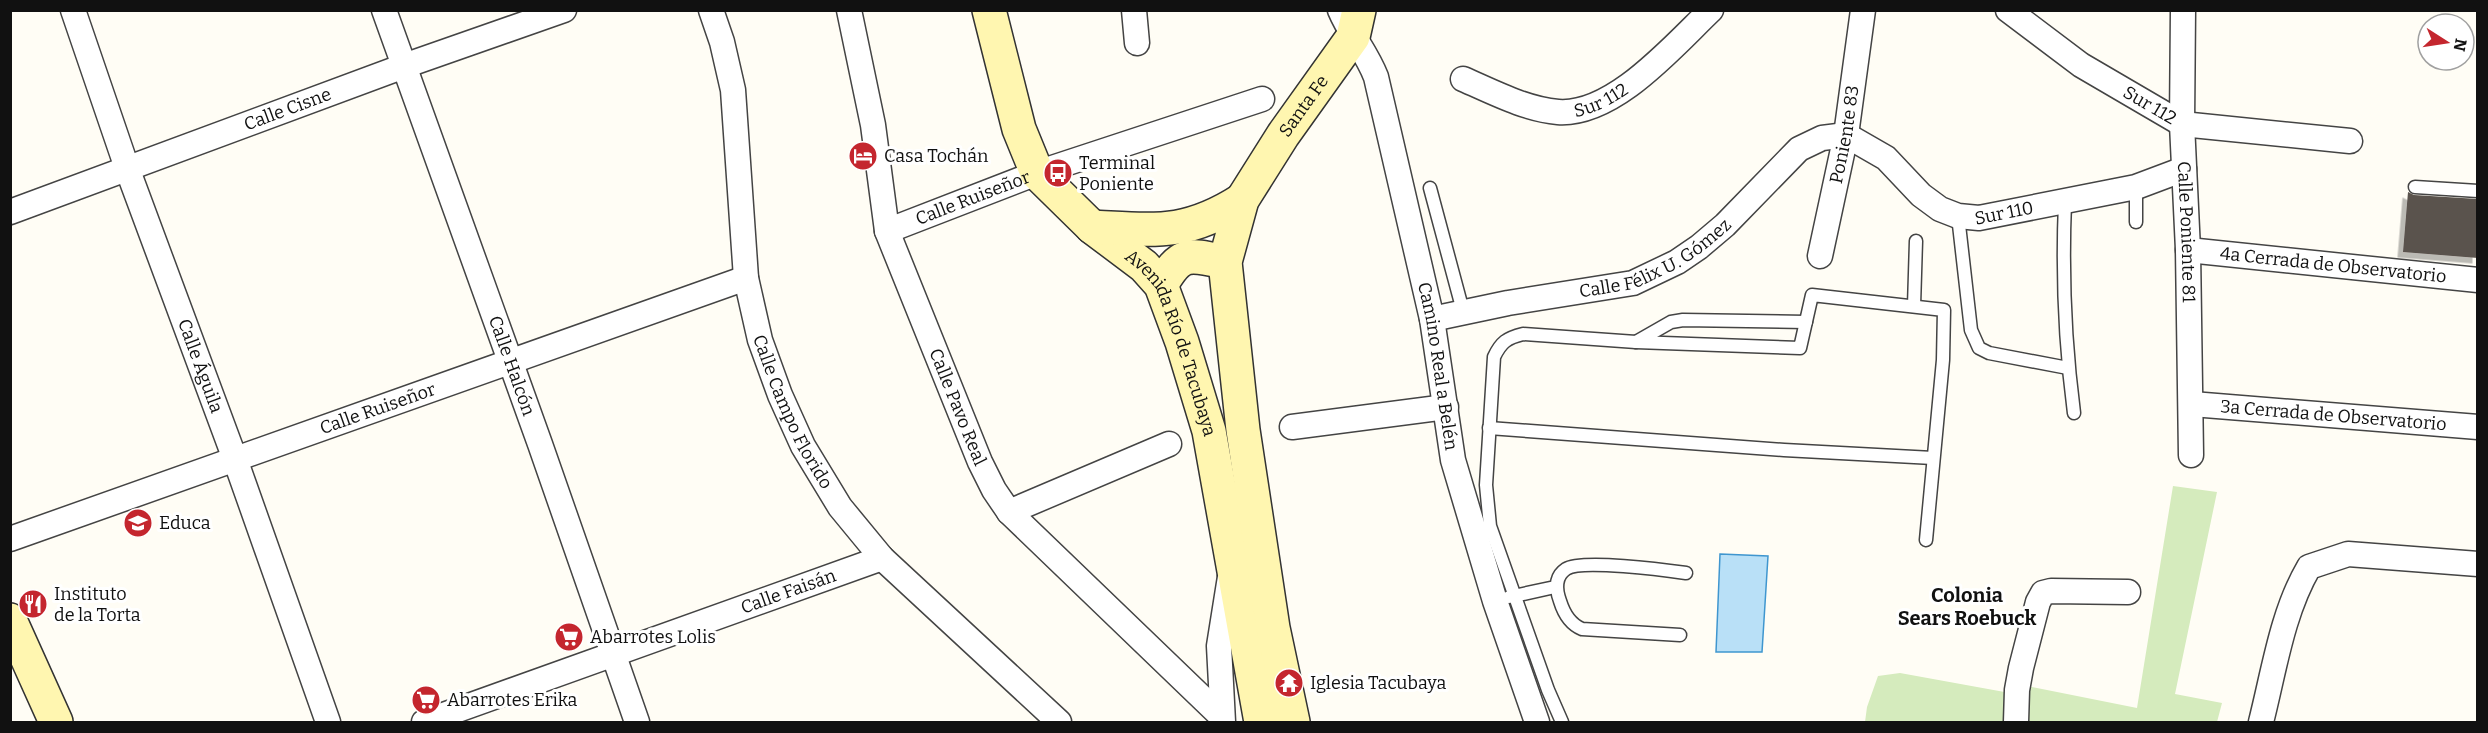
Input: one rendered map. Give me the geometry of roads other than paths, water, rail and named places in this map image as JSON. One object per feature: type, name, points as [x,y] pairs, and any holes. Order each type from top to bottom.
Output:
[{"type":"main road","name":"Avenida Río de Tacubaya","points":[[989,10],[1019,129],[1037,172],[1092,227],[1144,266],[1161,285],[1182,342],[1209,431],[1261,723]]},
{"type":"main road","name":"Santa Fe","points":[[1242,200],[1351,19]]},
{"type":"main road","name":"Avenida Río de Tacubaya","points":[[1242,200],[1225,262],[1243,430],[1273,628],[1293,723]]},
{"type":"main road","points":[[1092,227],[1156,230],[1178,228],[1197,224],[1219,215],[1242,200]]},
{"type":"main road","points":[[1161,285],[1171,268],[1183,257],[1194,255],[1225,262]]},
{"type":"main road","points":[[10,620],[56,723]]},
{"type":"street","name":"Calle Águila","points":[[73,10],[127,168],[235,459],[328,723]]},
{"type":"street","name":"Calle Halcón","points":[[384,10],[510,361],[636,723]]},
{"type":"street","name":"Calle Cisne","points":[[10,212],[404,66],[564,10]]},
{"type":"street","name":"Calle Campo Florido","points":[[711,10],[722,42],[733,90],[746,278],[760,340],[780,395],[803,446],[840,507],[882,558],[1059,723]]},
{"type":"street","name":"Calle Pavo Real","points":[[849,10],[873,125],[888,231],[980,462],[994,490],[1009,512],[1223,720]]},
{"type":"street","points":[[1134,10],[1137,43]]},
{"type":"street","name":"Sur 112","points":[[1463,79],[1533,107],[1560,112],[1584,109],[1607,100],[1640,76],[1711,10]]},
{"type":"street","name":"Poniente 83","points":[[1820,256],[1846,135],[1863,10]]},
{"type":"street","name":"Sur 112","points":[[2008,10],[2081,65],[2182,124],[2350,141]]},
{"type":"street","name":"Calle Poniente 81","points":[[2183,10],[2182,124],[2188,250],[2191,455]]},
{"type":"street","name":"Camino Real a Belén","points":[[1351,19],[1376,77],[1432,319],[1453,460],[1506,598],[1536,723]]},
{"type":"street","name":"Calle Ruiseñor","points":[[888,231],[1037,172],[1262,99]]},
{"type":"street","name":"Sur 110","points":[[1846,135],[1886,158],[1921,195],[1940,209],[1958,216],[1980,218],[2065,202],[2136,187],[2184,169]]},
{"type":"street","name":"Calle Félix U. Gómez","points":[[1432,319],[1463,311],[1633,283],[1677,262],[1699,247],[1725,225],[1799,149],[1822,138],[1846,135]]},
{"type":"street","name":"4a Cerrada de Observatorio","points":[[2188,250],[2478,280]]},
{"type":"street","name":"Calle Ruiseñor","points":[[10,539],[746,278]]},
{"type":"street","name":"3a Cerrada de Observatorio","points":[[2192,404],[2478,427]]},
{"type":"street","points":[[1292,427],[1446,407]]},
{"type":"street","points":[[1009,512],[1170,444]]},
{"type":"street","points":[[2261,723],[2288,614],[2309,567],[2348,554],[2478,564]]},
{"type":"street","name":"Calle Faisán","points":[[424,723],[882,558]]},
{"type":"street","points":[[1223,720],[1218,646],[1233,563]]},
{"type":"street","points":[[2016,723],[2017,690],[2038,602],[2043,593],[2051,591],[2128,592]]},
{"type":"lane","points":[[2136,187],[2136,222]]},
{"type":"lane","points":[[2415,187],[2478,191]]},
{"type":"lane","points":[[1430,188],[1463,311]]},
{"type":"lane","points":[[2065,202],[2068,368],[2074,413]]},
{"type":"lane","points":[[1958,216],[1971,330],[1979,348],[1989,353],[2068,368]]},
{"type":"lane","points":[[1914,306],[1916,241]]},
{"type":"lane","points":[[1562,723],[1506,598],[1490,526],[1486,485],[1494,357],[1500,345],[1509,337],[1523,334],[1636,342],[1800,348],[1812,295],[1944,310],[1943,360],[1926,540]]},
{"type":"lane","points":[[1636,342],[1671,322],[1683,320],[1806,322]]},
{"type":"lane","points":[[1489,428],[1784,450],[1933,458]]},
{"type":"lane","points":[[1680,635],[1574,626],[1562,606],[1555,587],[1560,575],[1567,568],[1578,565],[1647,568],[1686,573]]},
{"type":"lane","points":[[1506,598],[1555,587]]},
{"type":"water","points":[[1720,554],[1768,556],[1762,652],[1716,652]]},
{"type":"place","name":"Casa Tochán","points":[[863,156]]},
{"type":"place","name":"Terminal Poniente","points":[[1058,173]]},
{"type":"place","name":"Educa","points":[[138,523]]},
{"type":"place","name":"Instituto de la Torta","points":[[33,604]]},
{"type":"place","name":"Abarrotes Lolis","points":[[569,637]]},
{"type":"place","name":"Iglesia Tacubaya","points":[[1289,683]]},
{"type":"place","name":"Abarrotes Erika","points":[[426,700]]},
{"type":"district","name":"Colonia Sears Roebuck","points":[[1967,606]]}]
